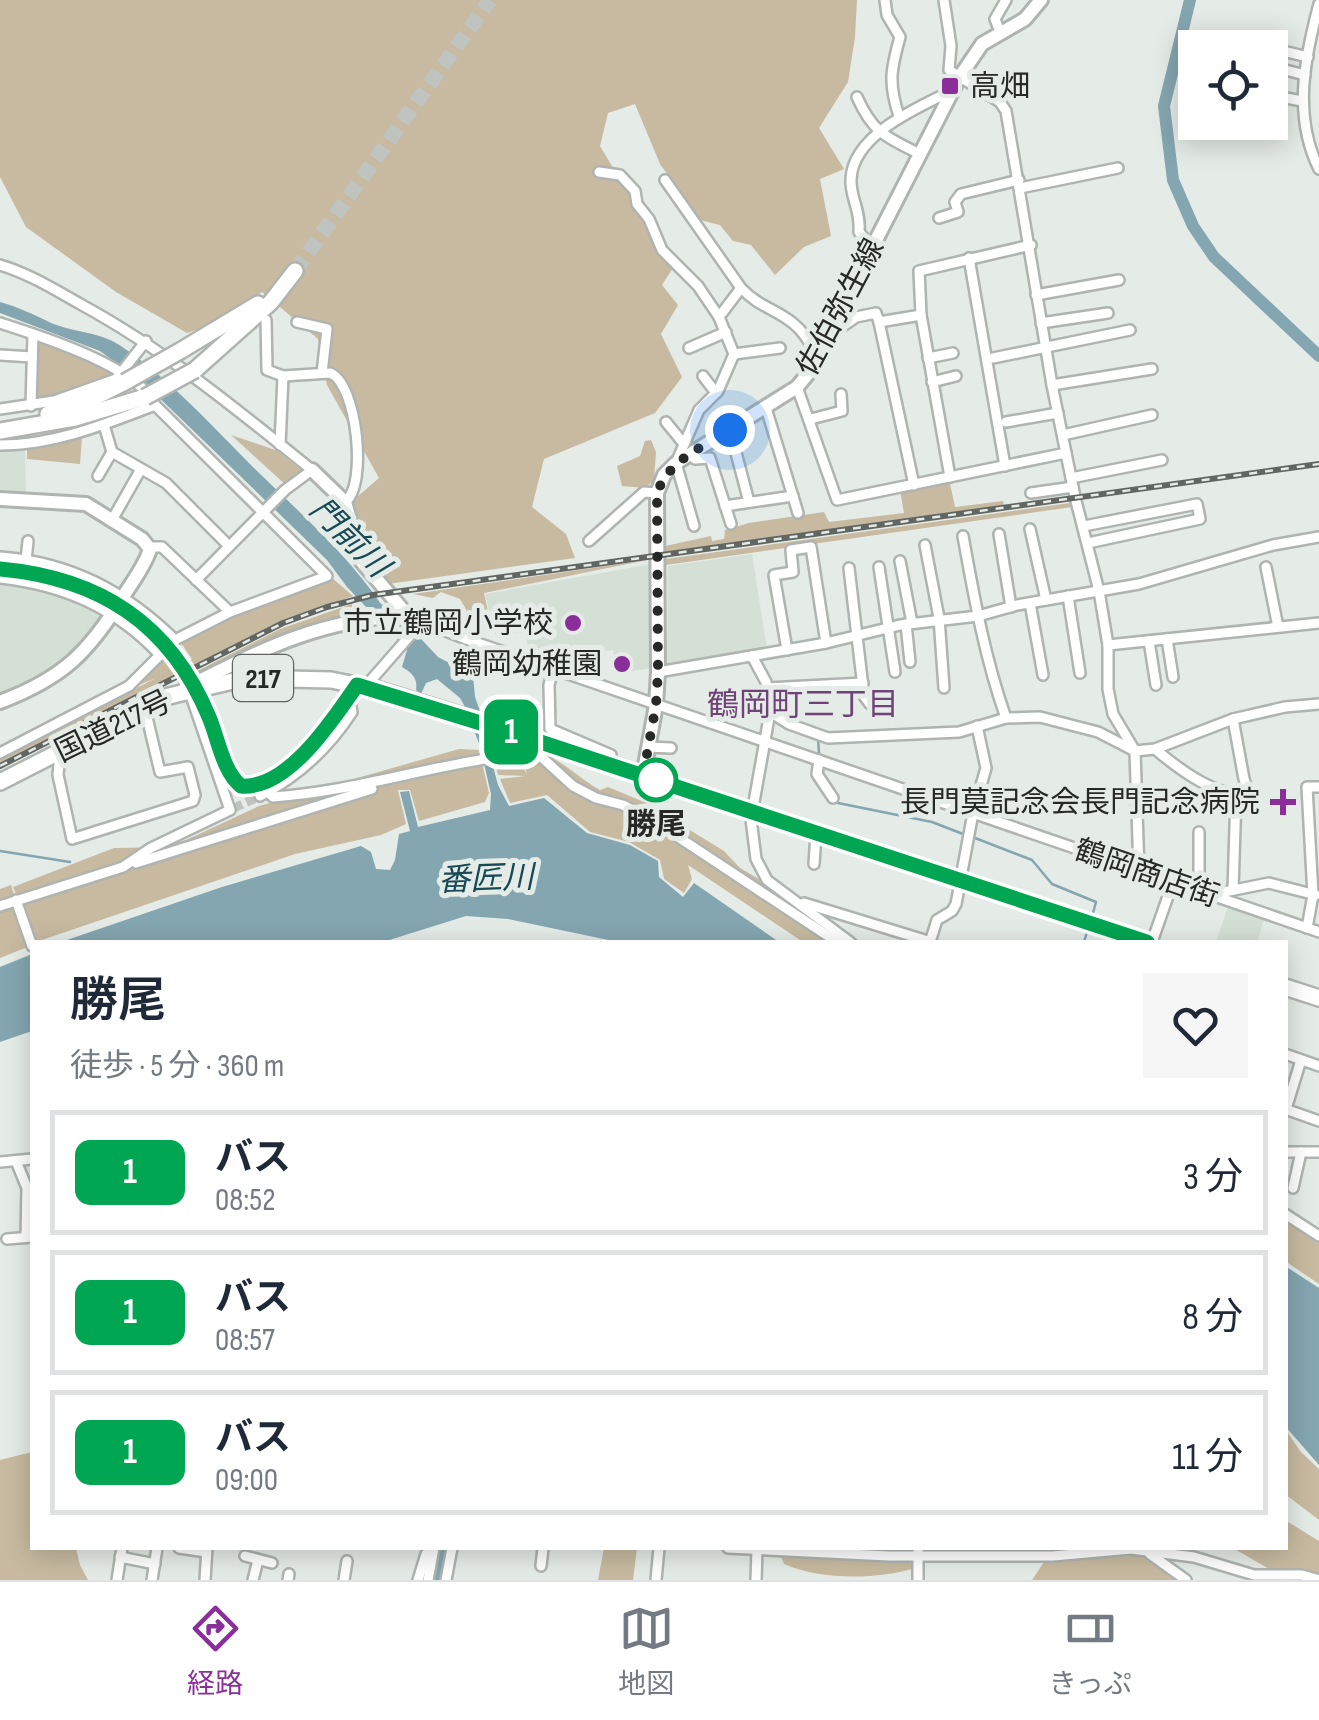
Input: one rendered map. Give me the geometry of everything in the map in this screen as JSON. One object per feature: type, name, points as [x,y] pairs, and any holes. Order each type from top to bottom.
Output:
[{"type":"highway","points":[[0,431],[150,401],[232,339],[271,302],[295,271]]},
{"type":"highway","points":[[0,423],[58,412],[123,376],[180,352],[275,294]]},
{"type":"highway","name":"国道217号","points":[[0,782],[170,696],[196,694],[246,678],[289,677],[388,693],[1144,940]]},
{"type":"highway","points":[[1288,988],[1319,998]]},
{"type":"main road","name":"佐伯弥生線","points":[[643,776],[658,672],[660,471],[676,463],[687,449],[730,430],[797,387],[830,335],[956,84],[982,44],[1025,19],[1041,0]]},
{"type":"main road","points":[[312,470],[345,502],[362,562],[405,616]]},
{"type":"main road","points":[[0,499],[81,502],[150,547],[150,554],[93,643],[67,668],[0,702]]},
{"type":"main road","points":[[0,569],[41,574],[90,589],[136,617],[172,652],[196,694],[232,777],[241,786],[266,782],[290,765],[320,736],[357,689]]},
{"type":"main road","points":[[170,696],[309,630],[374,617],[405,616]]},
{"type":"main road","points":[[246,678],[244,666],[249,656]]},
{"type":"street","points":[[885,0],[887,15],[899,30],[900,38],[890,85],[898,116]]},
{"type":"street","points":[[944,0],[952,46],[948,70],[956,84],[1000,102],[1006,111],[1052,385],[1099,591],[1108,645],[1112,714],[1135,751],[1138,871]]},
{"type":"street","points":[[1000,32],[995,19],[1006,0]]},
{"type":"street","points":[[1319,4],[1302,101],[1303,128],[1319,170]]},
{"type":"street","points":[[1288,52],[1308,57]]},
{"type":"street","points":[[1288,70],[1305,74]]},
{"type":"street","points":[[872,246],[859,232],[861,217],[850,184],[852,165],[898,116],[956,84]]},
{"type":"street","points":[[857,97],[866,119],[880,134],[920,154]]},
{"type":"street","points":[[1288,98],[1302,101]]},
{"type":"street","points":[[939,218],[958,212],[955,202],[961,194],[1118,168]]},
{"type":"street","points":[[600,172],[620,175],[635,191],[637,204],[649,219],[662,250],[698,286],[726,332],[734,354],[716,393],[699,410],[687,449]]},
{"type":"street","points":[[665,180],[741,288],[754,302],[794,324],[818,357]]},
{"type":"street","points":[[950,477],[921,315],[918,272],[1030,244]]},
{"type":"street","points":[[969,258],[1004,466]]},
{"type":"street","points":[[0,265],[31,276],[146,341],[312,470],[285,490],[196,580]]},
{"type":"street","points":[[1036,295],[1118,280]]},
{"type":"street","points":[[718,317],[741,288]]},
{"type":"street","points":[[830,335],[856,318],[876,313],[914,484]]},
{"type":"street","points":[[1042,324],[1108,313]]},
{"type":"street","points":[[879,322],[921,315]]},
{"type":"street","points":[[266,320],[266,368],[283,376],[338,376],[350,398],[357,444],[356,489],[345,502]]},
{"type":"street","points":[[297,322],[326,329],[322,373]]},
{"type":"street","points":[[0,323],[97,359],[152,398],[150,401],[327,576],[230,612],[175,640],[129,686],[0,752]]},
{"type":"street","points":[[993,358],[1130,330]]},
{"type":"street","points":[[688,348],[726,332]]},
{"type":"street","points":[[31,406],[33,334]]},
{"type":"street","points":[[0,409],[31,406],[123,376],[146,341]]},
{"type":"street","points":[[734,354],[780,348]]},
{"type":"street","points":[[928,358],[953,353]]},
{"type":"street","points":[[0,356],[32,357]]},
{"type":"street","points":[[1052,385],[1152,369]]},
{"type":"street","points":[[280,444],[283,376]]},
{"type":"street","points":[[703,376],[716,393]]},
{"type":"street","points":[[932,382],[956,376]]},
{"type":"street","points":[[797,387],[838,500],[1066,454]]},
{"type":"street","points":[[810,419],[842,412],[841,394]]},
{"type":"street","points":[[0,445],[56,438],[104,425],[150,401]]},
{"type":"street","points":[[766,408],[798,513]]},
{"type":"street","points":[[1006,422],[1058,412]]},
{"type":"street","points":[[1063,434],[1152,415]]},
{"type":"street","points":[[666,422],[695,460],[710,458],[730,524]]},
{"type":"street","points":[[104,425],[112,452],[166,483],[229,546]]},
{"type":"street","points":[[730,430],[749,502]]},
{"type":"street","points":[[98,476],[112,452]]},
{"type":"street","points":[[1031,493],[1162,460]]},
{"type":"street","points":[[676,463],[694,526]]},
{"type":"street","points":[[112,520],[141,469]]},
{"type":"street","points":[[589,541],[644,492],[657,493]]},
{"type":"street","points":[[725,506],[793,496]]},
{"type":"street","points":[[1084,526],[1197,504],[1200,519],[1088,543]]},
{"type":"street","points":[[1030,529],[1046,600]]},
{"type":"street","points":[[998,534],[1010,607]]},
{"type":"street","points":[[963,536],[995,688],[1006,718]]},
{"type":"street","points":[[658,672],[1149,582],[1273,545],[1319,536]]},
{"type":"street","points":[[26,560],[28,540]]},
{"type":"street","points":[[924,546],[940,618],[944,688]]},
{"type":"street","points":[[150,547],[162,548],[230,612]]},
{"type":"street","points":[[786,650],[774,574],[793,572],[791,550],[811,547],[826,643]]},
{"type":"street","points":[[0,557],[74,572],[124,596],[175,640]]},
{"type":"street","points":[[900,562],[910,662]]},
{"type":"street","points":[[1266,566],[1278,627]]},
{"type":"street","points":[[849,568],[868,701],[888,692]]},
{"type":"street","points":[[879,568],[895,672]]},
{"type":"street","points":[[0,578],[67,592],[139,632],[160,655]]},
{"type":"street","points":[[1068,596],[1080,673]]},
{"type":"street","points":[[1030,603],[1043,674]]},
{"type":"street","name":"鶴岡商店街","points":[[405,616],[420,626],[1319,932]]},
{"type":"street","points":[[1108,645],[1319,623]]},
{"type":"street","points":[[420,626],[357,689],[352,712],[324,749],[294,776],[264,794],[304,794],[476,760],[537,753],[573,786],[596,798],[623,805],[660,825],[834,940]]},
{"type":"street","points":[[1167,639],[1173,677]]},
{"type":"street","points":[[1149,640],[1156,685]]},
{"type":"street","points":[[752,656],[767,688],[770,712],[753,813],[756,859],[768,880],[847,940]]},
{"type":"street","points":[[553,670],[549,685],[550,729],[611,755],[610,766]]},
{"type":"street","points":[[767,688],[863,683]]},
{"type":"street","points":[[0,906],[124,867],[151,848],[232,809],[196,694]]},
{"type":"street","points":[[770,712],[789,724],[828,738],[960,732],[1006,718],[1040,717],[1098,732],[1135,751],[1155,749],[1233,720],[1286,707],[1319,704]]},
{"type":"street","points":[[60,752],[58,775],[72,839],[193,801],[195,794],[188,768],[160,772],[145,708]]},
{"type":"street","points":[[1155,749],[1196,779],[1236,795],[1250,796],[1233,720]]},
{"type":"street","points":[[931,940],[937,920],[956,904],[973,813],[986,768],[977,726]]},
{"type":"street","points":[[648,747],[671,748]]},
{"type":"street","points":[[818,760],[817,774],[833,798]]},
{"type":"street","points":[[136,863],[399,778]]},
{"type":"street","points":[[1308,928],[1316,895],[1307,787],[1319,787]]},
{"type":"street","points":[[1233,890],[1236,795]]},
{"type":"street","points":[[1199,832],[1199,891]]},
{"type":"street","points":[[814,864],[816,834]]},
{"type":"street","points":[[1151,940],[1173,882]]},
{"type":"street","points":[[1217,897],[1268,883],[1316,895]]},
{"type":"street","points":[[16,900],[30,940]]},
{"type":"street","points":[[801,903],[923,940]]},
{"type":"street","points":[[1288,1055],[1319,1066]]},
{"type":"street","points":[[1288,1100],[1302,1060]]},
{"type":"street","points":[[1288,1110],[1319,1121]]},
{"type":"street","points":[[1288,1152],[1319,1152]]},
{"type":"street","points":[[1293,1188],[1300,1152]]},
{"type":"street","points":[[0,1162],[30,1159]]},
{"type":"street","points":[[6,1239],[29,1237],[28,1188],[16,1161]]},
{"type":"street","points":[[1288,1216],[1319,1236]]},
{"type":"street","points":[[152,1580],[157,1550]]},
{"type":"street","points":[[205,1580],[207,1550]]},
{"type":"street","points":[[446,1580],[452,1550]]},
{"type":"street","points":[[541,1566],[544,1550]]},
{"type":"street","points":[[656,1580],[659,1550]]},
{"type":"street","points":[[756,1580],[757,1550]]},
{"type":"street","points":[[773,1550],[866,1556],[918,1551],[1053,1556],[1114,1550]]},
{"type":"street","points":[[1130,1550],[1194,1557],[1254,1575],[1302,1575],[1318,1580]]},
{"type":"street","points":[[418,1580],[430,1551]]},
{"type":"street","points":[[428,1580],[430,1551]]},
{"type":"street","points":[[918,1551],[918,1580]]},
{"type":"street","points":[[117,1580],[121,1552],[155,1564]]},
{"type":"street","points":[[1142,1552],[1162,1560],[1186,1580]]},
{"type":"street","points":[[245,1556],[272,1563]]},
{"type":"street","points":[[254,1580],[258,1560]]},
{"type":"street","points":[[344,1580],[346,1561]]},
{"type":"shaded area","points":[[0,0],[857,0],[848,82],[819,128],[844,169],[820,179],[831,236],[804,247],[775,275],[751,245],[733,241],[720,225],[700,220],[660,164],[635,104],[608,113],[600,146],[673,268],[662,285],[678,305],[661,334],[682,377],[655,413],[544,459],[532,507],[566,534],[575,558],[388,584],[366,555],[350,503],[379,478],[327,385],[318,339],[262,292],[224,320],[187,333],[116,292],[26,227],[0,177]]},
{"type":"shaded area","points":[[35,337],[97,361],[116,375],[33,403]]},
{"type":"shaded area","points":[[231,435],[278,451],[304,473],[287,486]]},
{"type":"shaded area","points":[[82,436],[80,464],[27,459],[27,446]]},
{"type":"shaded area","points":[[651,440],[656,452],[654,480],[645,488],[622,486],[617,466],[640,456],[645,441]]},
{"type":"shaded area","points":[[25,444],[26,497],[0,496],[0,446]]},
{"type":"shaded area","points":[[949,479],[955,507],[1003,501],[1004,506],[665,552],[665,546],[711,536],[712,541],[724,539],[725,530],[749,523],[824,512],[829,522],[904,513],[900,490]]},
{"type":"shaded area","points":[[1070,503],[1072,507],[666,565],[666,559]]},
{"type":"shaded area","points":[[752,554],[767,649],[667,666],[668,566]]},
{"type":"shaded area","points":[[647,560],[484,593],[492,630],[476,628],[460,599],[441,592],[433,598],[413,594]]},
{"type":"shaded area","name":"市立鶴岡小学校","points":[[651,564],[655,615],[653,668],[617,673],[613,650],[585,654],[581,648],[531,655],[524,632],[495,634],[485,594]]},
{"type":"shaded area","points":[[331,577],[353,596],[298,615],[193,666],[189,662],[192,659],[179,640],[231,614]]},
{"type":"shaded area","points":[[0,582],[20,583],[85,600],[109,614],[53,675],[0,699]]},
{"type":"shaded area","points":[[352,604],[354,615],[309,627],[199,678],[195,672],[280,629]]},
{"type":"shaded area","points":[[165,657],[178,673],[0,764],[0,758],[156,678],[134,687]]},
{"type":"shaded area","points":[[491,746],[516,749],[527,775],[524,760],[536,757],[583,799],[616,807],[580,787],[543,754],[600,790],[608,787],[644,802],[724,851],[740,868],[858,940],[800,940],[688,865],[692,879],[684,893],[664,879],[660,860],[629,842],[590,832],[547,795],[510,803],[500,779],[526,776],[498,775]]},
{"type":"shaded area","points":[[459,749],[479,750],[489,793],[485,802],[419,821],[410,790],[398,790],[406,824],[381,835],[295,854],[35,940],[13,887],[114,848],[171,847],[259,806]]},
{"type":"shaded area","points":[[11,885],[30,946],[0,958],[0,889]]},
{"type":"shaded area","points":[[1229,904],[1265,916],[1258,940],[1217,940]]},
{"type":"shaded area","points":[[1288,1218],[1319,1238],[1319,1284],[1288,1263]]},
{"type":"shaded area","points":[[1288,1433],[1319,1469],[1319,1520],[1288,1496]]},
{"type":"shaded area","points":[[30,1452],[30,1550],[76,1550],[88,1580],[0,1580],[0,1460]]},
{"type":"shaded area","points":[[1288,1522],[1319,1541],[1319,1580],[1288,1580],[1236,1550],[1288,1550]]},
{"type":"shaded area","points":[[604,1550],[637,1550],[633,1580],[598,1580]]},
{"type":"shaded area","points":[[780,1554],[915,1559],[915,1568],[866,1576],[831,1575],[784,1564]]},
{"type":"shaded area","points":[[1143,1555],[1180,1580],[1032,1580],[1044,1562]]},
{"type":"water","name":"番匠川","points":[[0,302],[58,326],[104,337],[139,359],[192,405],[322,534],[381,604],[392,608],[438,657],[473,675],[498,785],[509,806],[544,798],[587,833],[630,845],[658,861],[659,877],[683,897],[694,883],[776,940],[608,940],[508,919],[466,916],[389,940],[67,940],[222,887],[361,846],[371,852],[376,869],[390,870],[399,834],[410,831],[400,792],[409,791],[418,827],[490,810],[491,794],[480,746],[460,698],[437,679],[426,683],[421,694],[416,690],[414,676],[402,667],[407,650],[327,560],[146,385],[100,351],[0,313]]},
{"type":"water","points":[[30,955],[30,1032],[0,1042],[0,967]]},
{"type":"water","points":[[1288,1268],[1319,1288],[1319,1465],[1288,1429]]},
{"type":"waterway","points":[[1190,0],[1164,106],[1173,180],[1193,226],[1214,257],[1319,356]]},
{"type":"waterway","points":[[818,739],[819,753]]},
{"type":"waterway","points":[[836,799],[838,803],[932,822],[963,834]]},
{"type":"waterway","points":[[975,838],[1032,860],[1052,884],[1096,902],[1093,913]]},
{"type":"waterway","points":[[0,851],[70,862]]},
{"type":"waterway","points":[[1085,940],[1087,932]]},
{"type":"waterway","points":[[440,1580],[447,1550]]},
{"type":"tunnel","points":[[295,271],[490,0]]},
{"type":"tunnel","points":[[234,808],[260,796]]},
{"type":"railway","points":[[0,766],[283,623],[373,595],[1319,464]]},
{"type":"bus line","name":"1","points":[[0,569],[41,574],[90,589],[130,612],[157,635],[192,680],[230,773],[241,786],[258,785],[290,765],[320,736],[357,685],[1141,940]]},
{"type":"place","name":"高畑","points":[[950,86]]},
{"type":"place","name":"市立鶴岡小学校","points":[[573,623]]},
{"type":"place","name":"鶴岡幼稚園","points":[[622,664]]},
{"type":"place","name":"勝尾","points":[[656,780]]},
{"type":"place","name":"長門莫記念会長門記念病院","points":[[1283,802]]},
{"type":"district","name":"鶴岡町三丁目","points":[[803,704]]},
{"type":"route","points":[[656,780],[643,776],[658,672],[657,493],[664,475],[676,463],[730,430]]},
{"type":"water label","name":"門前川","points":[[350,537]]}]
